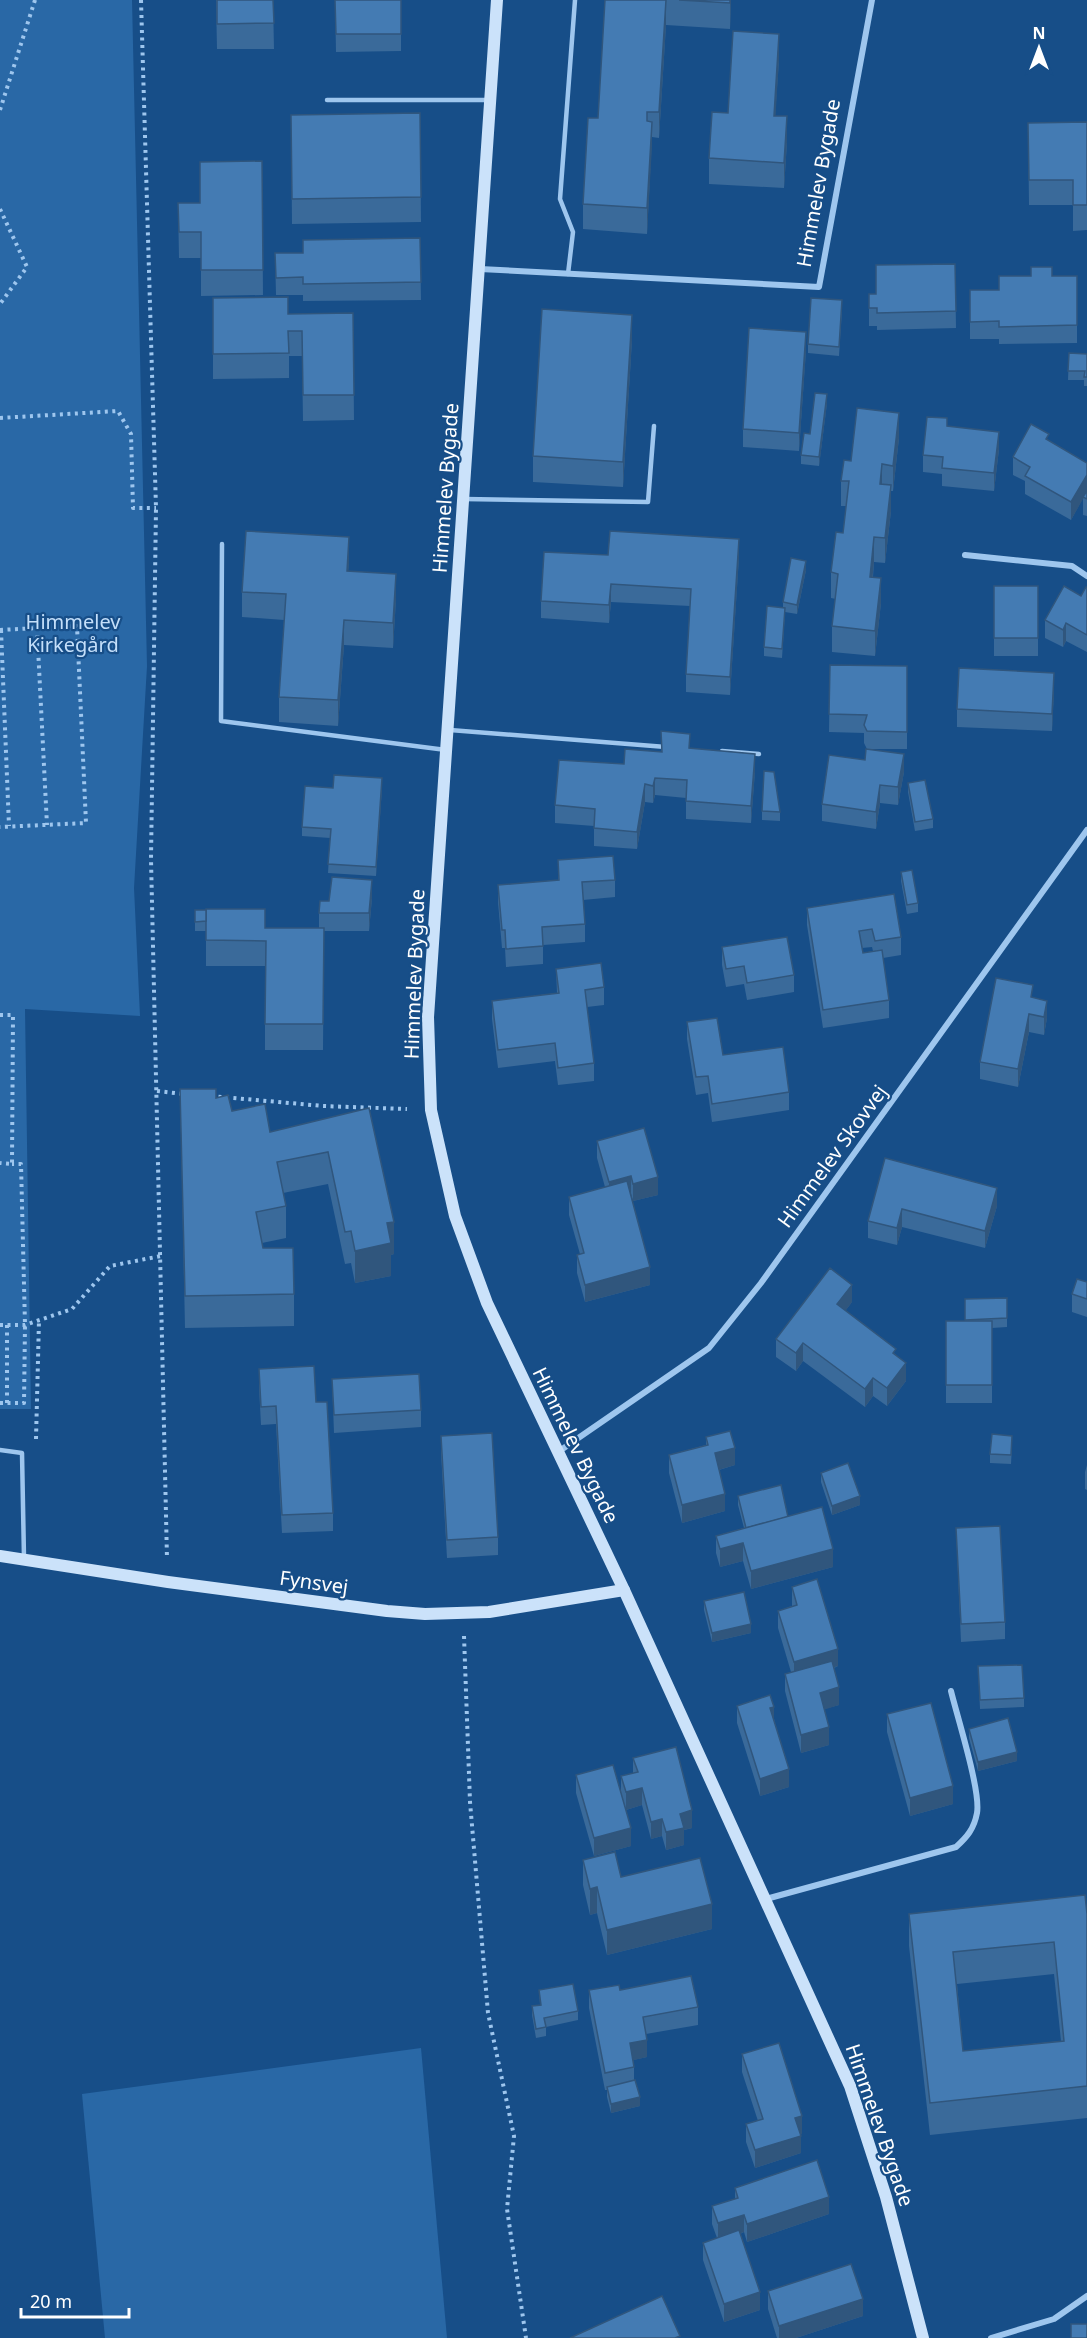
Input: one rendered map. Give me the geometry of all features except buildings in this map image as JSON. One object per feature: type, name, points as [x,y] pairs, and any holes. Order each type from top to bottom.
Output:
[{"type":"street","name":"Himmelev Bygade","points":[[497,0],[428,1017],[431,1110],[455,1216],[487,1303],[556,1453],[624,1590],[850,2086],[886,2197],[923,2338]]},
{"type":"street","name":"Himmelev Bygade","points":[[480,269],[819,287],[872,0]]},
{"type":"street","points":[[965,555],[1072,567],[1087,576]]},
{"type":"street","name":"Himmelev Skovvej","points":[[556,1453],[709,1348],[761,1284],[1087,830]]},
{"type":"street","name":"Fynsvej","points":[[0,1556],[168,1582],[387,1611],[463,1614],[532,1607],[624,1590]]},
{"type":"street","points":[[766,1899],[956,1847],[971,1833],[978,1811],[976,1791],[951,1691]]},
{"type":"street","points":[[992,2338],[1054,2319],[1087,2296]]},
{"type":"lane","points":[[568,273],[573,232],[560,199],[575,0]]},
{"type":"lane","points":[[327,100],[491,100]]},
{"type":"lane","points":[[464,500],[648,502],[654,426]]},
{"type":"lane","points":[[222,544],[221,721],[446,750]]},
{"type":"lane","points":[[447,730],[678,748]]},
{"type":"lane","points":[[713,750],[759,754]]},
{"type":"lane","points":[[0,1450],[22,1453],[24,1560]]},
{"type":"path","points":[[0,110],[36,0]]},
{"type":"path","points":[[141,0],[156,508],[151,860],[168,1582]]},
{"type":"path","points":[[0,209],[27,267],[0,304]]},
{"type":"path","points":[[0,418],[118,411],[132,434],[133,508],[156,508]]},
{"type":"path","points":[[0,827],[86,823],[77,626],[0,630],[9,826]]},
{"type":"path","points":[[37,628],[48,825]]},
{"type":"path","points":[[0,1015],[13,1015],[12,1164]]},
{"type":"path","points":[[157,1091],[192,1095]]},
{"type":"path","points":[[204,1096],[323,1107],[431,1110]]},
{"type":"path","points":[[0,1163],[21,1164],[25,1325],[24,1403],[0,1403]]},
{"type":"path","points":[[0,1325],[25,1325],[72,1310],[110,1266],[160,1256]]},
{"type":"path","points":[[22,1453],[36,1439],[39,1320]]},
{"type":"path","points":[[6,1325],[6,1403]]},
{"type":"path","points":[[463,1614],[470,1802],[488,2013],[514,2136],[507,2209],[526,2338]]},
{"type":"green space","name":"Himmelev Kirkegård","points":[[0,0],[132,0],[147,666],[134,888],[140,1016],[25,1009],[31,1409],[0,1409]]},
{"type":"green space","points":[[421,2048],[447,2338],[105,2338],[82,2094]]}]
